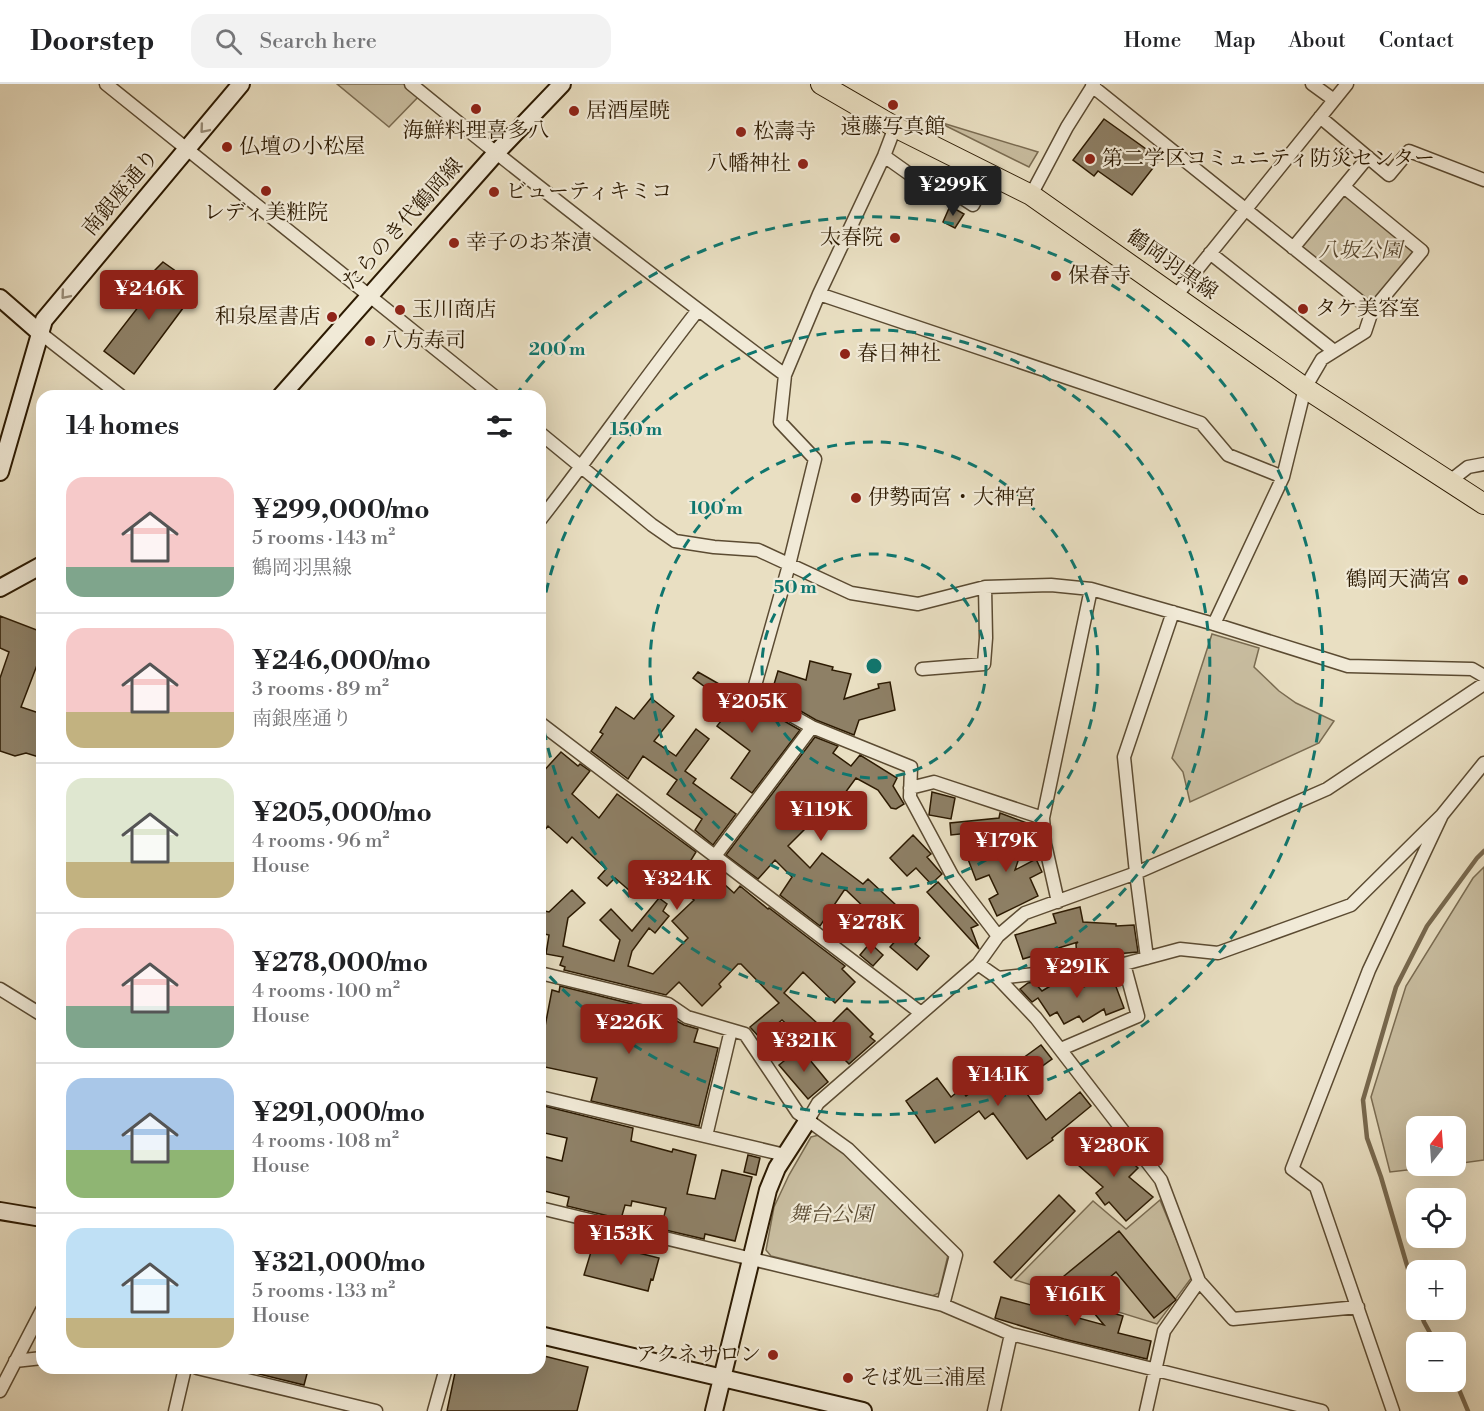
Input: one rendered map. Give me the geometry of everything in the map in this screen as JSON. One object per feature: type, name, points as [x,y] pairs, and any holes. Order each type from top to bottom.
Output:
[{"type":"main road","name":"鶴岡羽黒線","points":[[821,84],[895,127],[1032,195],[1305,388],[1484,504]]},
{"type":"street","points":[[106,84],[486,390]]},
{"type":"street","name":"南銀座通り","points":[[0,472],[44,320],[241,84]]},
{"type":"street","points":[[411,84],[496,153],[784,375]]},
{"type":"street","name":"たらのき代鶴岡線","points":[[286,390],[496,153],[562,84]]},
{"type":"street","points":[[1312,84],[1334,100]]},
{"type":"street","points":[[1175,297],[1347,84]]},
{"type":"street","points":[[1032,195],[1067,127],[1093,85],[1371,311]]},
{"type":"street","points":[[1320,117],[1389,175],[1409,151],[1484,180]]},
{"type":"street","points":[[895,127],[884,156],[819,294],[784,375],[780,422],[815,459],[789,565],[754,689],[757,696],[812,727],[911,766],[910,797],[953,877],[999,936]]},
{"type":"street","points":[[884,156],[922,183],[950,190],[973,205],[990,173]]},
{"type":"street","points":[[1293,248],[1368,158]]},
{"type":"street","points":[[1214,624],[1283,477],[1305,388],[1322,359],[1365,332],[1371,311],[1422,251],[1344,187]]},
{"type":"street","points":[[1210,253],[1334,351]]},
{"type":"street","points":[[819,294],[1201,423],[1228,455],[1283,477]]},
{"type":"street","points":[[0,298],[39,332],[114,390]]},
{"type":"street","points":[[546,512],[698,310]]},
{"type":"street","points":[[546,438],[652,525],[675,541],[758,550],[851,593],[918,604],[985,587],[1051,585],[1091,589],[1348,666],[1472,669],[1484,676]]},
{"type":"street","points":[[1450,481],[1468,467],[1484,464]]},
{"type":"street","points":[[0,588],[36,568]]},
{"type":"street","points":[[922,669],[984,664],[985,587]]},
{"type":"street","points":[[1058,902],[1045,844],[1042,818],[1091,589]]},
{"type":"street","points":[[1147,958],[1124,757],[1173,612]]},
{"type":"street","points":[[714,1411],[768,1190],[785,1155],[818,1103],[978,964],[999,936],[1025,913],[1136,873],[1327,789],[1484,684]]},
{"type":"street","points":[[715,856],[812,727]]},
{"type":"street","points":[[546,728],[921,1013]]},
{"type":"street","points":[[998,978],[1124,964],[1180,949],[1218,953],[1351,905],[1442,815],[1484,763]]},
{"type":"street","points":[[910,788],[934,782],[1042,818]]},
{"type":"street","points":[[1393,1411],[1316,1187],[1292,1169],[1369,970],[1442,815]]},
{"type":"street","points":[[978,964],[998,978],[1036,1018],[1161,1180],[1199,1281],[1233,1319],[1358,1307]]},
{"type":"street","points":[[1062,1049],[1138,1016],[1124,964]]},
{"type":"street","points":[[546,976],[668,1004],[687,1017],[745,1034],[798,1113],[848,1149],[956,1255],[943,1305]]},
{"type":"street","points":[[0,989],[36,1011]]},
{"type":"street","points":[[706,1136],[731,1030]]},
{"type":"street","points":[[546,1098],[785,1155]]},
{"type":"street","points":[[546,1209],[943,1305],[1011,1334],[1322,1411]]},
{"type":"street","points":[[0,1211],[36,1217]]},
{"type":"street","points":[[1146,1411],[1164,1331],[1199,1281]]},
{"type":"street","points":[[0,1391],[36,1321]]},
{"type":"street","points":[[994,1411],[1011,1334]]},
{"type":"street","points":[[546,1336],[863,1411]]},
{"type":"street","points":[[15,1361],[36,1359]]},
{"type":"street","points":[[175,1411],[184,1374]]},
{"type":"street","points":[[222,1374],[376,1411]]},
{"type":"street","points":[[434,1411],[444,1374]]},
{"type":"green space","points":[[337,84],[408,84],[421,94],[389,127]]},
{"type":"green space","points":[[936,121],[1038,152],[1029,167]]},
{"type":"green space","name":"八坂公園","points":[[1343,192],[1416,251],[1370,304],[1299,247]]},
{"type":"green space","points":[[1212,634],[1259,648],[1254,667],[1279,691],[1296,703],[1334,721],[1319,743],[1190,802],[1183,772],[1172,758]]},
{"type":"green space","points":[[1484,867],[1484,1160],[1466,1162],[1466,1116],[1406,1116],[1406,1170],[1390,1172],[1371,1097],[1406,986],[1473,878]]},
{"type":"green space","name":"舞台公園","points":[[819,1135],[845,1152],[948,1255],[939,1293],[932,1296],[771,1256],[766,1250],[774,1207],[811,1137]]},
{"type":"green space","points":[[1160,1200],[1192,1277],[1157,1324],[1015,1280],[1093,1201],[1126,1229]]},
{"type":"building","name":"第二学区コミュニティ防災センター","points":[[1104,119],[1160,159],[1132,195],[1098,171],[1094,176],[1073,160]]},
{"type":"building","points":[[950,206],[964,214],[955,228],[943,222]]},
{"type":"building","points":[[163,262],[184,277],[176,289],[189,300],[134,374],[104,351],[160,279],[154,271]]},
{"type":"building","points":[[0,616],[36,630],[36,668],[21,707],[36,712],[36,756],[26,753],[15,756],[0,751],[0,678],[9,652],[0,648]]},
{"type":"building","points":[[810,661],[833,667],[832,670],[851,674],[844,699],[879,688],[878,684],[890,682],[895,710],[859,720],[854,735],[816,720],[797,709],[800,700],[772,691],[778,671],[806,680]]},
{"type":"building","points":[[698,672],[800,730],[752,793],[731,778],[750,751],[717,726],[732,707],[693,678]]},
{"type":"building","points":[[651,698],[674,716],[654,741],[676,756],[696,729],[709,739],[685,771],[696,779],[693,783],[736,814],[713,845],[695,830],[702,819],[667,794],[677,780],[643,756],[628,779],[591,751],[603,734],[600,732],[616,707],[634,719]]},
{"type":"building","points":[[815,737],[838,746],[833,753],[851,766],[860,755],[897,778],[893,786],[904,804],[896,809],[891,808],[878,790],[856,778],[842,797],[848,801],[834,821],[822,812],[788,846],[810,868],[822,853],[863,884],[868,879],[896,905],[890,912],[920,938],[915,944],[929,956],[917,970],[890,947],[899,937],[882,922],[863,941],[854,931],[871,914],[845,889],[820,926],[780,895],[792,877],[775,860],[758,879],[726,855]]},
{"type":"building","points":[[561,752],[578,766],[580,764],[590,771],[572,794],[599,818],[617,794],[696,852],[691,860],[700,867],[694,875],[716,891],[723,883],[734,893],[740,886],[845,966],[842,969],[855,982],[835,1003],[803,972],[784,993],[817,1023],[803,1039],[782,1020],[760,1038],[750,1027],[779,1003],[741,964],[738,964],[719,984],[721,987],[702,1006],[679,982],[666,995],[564,970],[565,967],[560,965],[563,957],[546,954],[549,935],[546,934],[546,911],[549,912],[572,890],[585,903],[568,918],[563,946],[614,961],[620,940],[600,920],[611,909],[632,931],[659,898],[667,904],[663,911],[669,916],[655,933],[649,928],[632,951],[628,966],[653,974],[688,938],[672,921],[694,900],[659,874],[638,898],[615,878],[607,886],[598,878],[606,869],[572,837],[567,843],[548,826],[546,828],[546,768]]},
{"type":"building","points":[[932,792],[955,798],[951,819],[929,815]]},
{"type":"building","points":[[1000,813],[1035,826],[951,835],[950,823],[999,818]]},
{"type":"building","points":[[1028,831],[1015,870],[1036,859],[1042,872],[1030,878],[1038,896],[997,916],[989,899],[998,894],[989,875],[976,880],[966,854]]},
{"type":"building","points":[[913,835],[931,854],[927,857],[942,874],[931,884],[916,868],[907,876],[890,858]]},
{"type":"building","points":[[938,882],[978,925],[971,928],[979,949],[927,892]]},
{"type":"building","points":[[1080,907],[1083,922],[1116,924],[1116,926],[1134,925],[1138,952],[1104,955],[1105,958],[1077,961],[1076,944],[1078,942],[1023,959],[1015,935],[1056,923],[1053,914]]},
{"type":"building","points":[[870,943],[883,955],[873,966],[860,955]]},
{"type":"building","points":[[1112,976],[1124,1008],[1106,1015],[1104,1009],[1083,1022],[1079,1016],[1064,1024],[1057,1012],[1050,1016],[1038,998],[1032,1002],[1020,989],[1034,982],[1042,991],[1062,979],[1071,978],[1078,989]]},
{"type":"building","points":[[560,986],[652,1009],[649,1012],[673,1017],[684,1025],[698,1029],[694,1042],[718,1048],[699,1126],[591,1101],[597,1078],[546,1067],[546,1021],[552,990],[559,992]]},
{"type":"building","points":[[847,1008],[873,1034],[870,1037],[875,1041],[849,1064],[834,1049],[847,1037],[832,1023]]},
{"type":"building","points":[[1041,1045],[1052,1059],[1019,1083],[1046,1120],[1080,1092],[1091,1106],[1052,1138],[1053,1140],[1027,1159],[993,1113],[985,1119],[979,1111],[935,1143],[906,1101],[937,1078],[951,1097],[961,1089],[966,1096]]},
{"type":"building","points":[[800,1048],[828,1082],[808,1099],[779,1065]]},
{"type":"building","points":[[546,1106],[633,1128],[631,1141],[672,1152],[673,1149],[696,1155],[687,1194],[715,1199],[722,1170],[752,1177],[735,1241],[705,1234],[704,1239],[661,1229],[666,1208],[632,1201],[631,1206],[625,1205],[621,1219],[567,1206],[569,1197],[546,1191],[546,1157],[562,1161],[567,1138],[546,1133]]},
{"type":"building","points":[[1117,1138],[1125,1148],[1121,1152],[1138,1168],[1129,1177],[1153,1197],[1126,1221],[1109,1202],[1105,1205],[1096,1193],[1103,1187],[1070,1158],[1084,1143],[1097,1155]]},
{"type":"building","points":[[748,1155],[760,1158],[756,1175],[744,1172]]},
{"type":"building","points":[[1059,1195],[1075,1211],[1011,1278],[994,1262]]},
{"type":"building","points":[[1119,1231],[1176,1300],[1154,1318],[1116,1272],[1083,1300],[1064,1276]]},
{"type":"building","points":[[594,1242],[659,1258],[648,1291],[584,1275]]},
{"type":"building","points":[[1001,1297],[1104,1325],[1088,1306],[1123,1316],[1118,1333],[1151,1341],[1147,1359],[1064,1339],[995,1318]]},
{"type":"building","points":[[546,1356],[588,1367],[577,1411],[447,1411],[455,1374],[546,1374]]},
{"type":"building","points":[[259,1374],[307,1374],[304,1385]]},
{"type":"waterway","points":[[1406,1262],[1367,1138],[1363,1100],[1396,987],[1427,926],[1484,851]]},
{"type":"waterway","points":[[1423,1320],[1430,1332]]},
{"type":"waterway","points":[[1460,1392],[1468,1411]]},
{"type":"place","name":"遠藤写真館","points":[[893,105]]},
{"type":"place","name":"海鮮料理喜多八","points":[[476,109]]},
{"type":"place","name":"居酒屋暁","points":[[574,111]]},
{"type":"place","name":"松壽寺","points":[[741,132]]},
{"type":"place","name":"仏壇の小松屋","points":[[227,147]]},
{"type":"place","name":"第二学区コミュニティ防災センター","points":[[1090,159]]},
{"type":"place","name":"八幡神社","points":[[803,164]]},
{"type":"place","name":"レディ美粧院","points":[[266,191]]},
{"type":"place","name":"ビューティキミコ","points":[[494,192]]},
{"type":"place","name":"太春院","points":[[895,238]]},
{"type":"place","name":"幸子のお茶漬","points":[[454,243]]},
{"type":"place","name":"保春寺","points":[[1056,276]]},
{"type":"place","name":"タケ美容室","points":[[1303,309]]},
{"type":"place","name":"玉川商店","points":[[400,310]]},
{"type":"place","name":"和泉屋書店","points":[[332,317]]},
{"type":"place","name":"八方寿司","points":[[370,341]]},
{"type":"place","name":"春日神社","points":[[845,354]]},
{"type":"place","name":"伊勢両宮・大神宮","points":[[856,498]]},
{"type":"place","name":"鶴岡天満宮","points":[[1463,580]]},
{"type":"place","name":"アクネサロン","points":[[773,1355]]},
{"type":"place","name":"そば処三浦屋","points":[[848,1378]]}]
